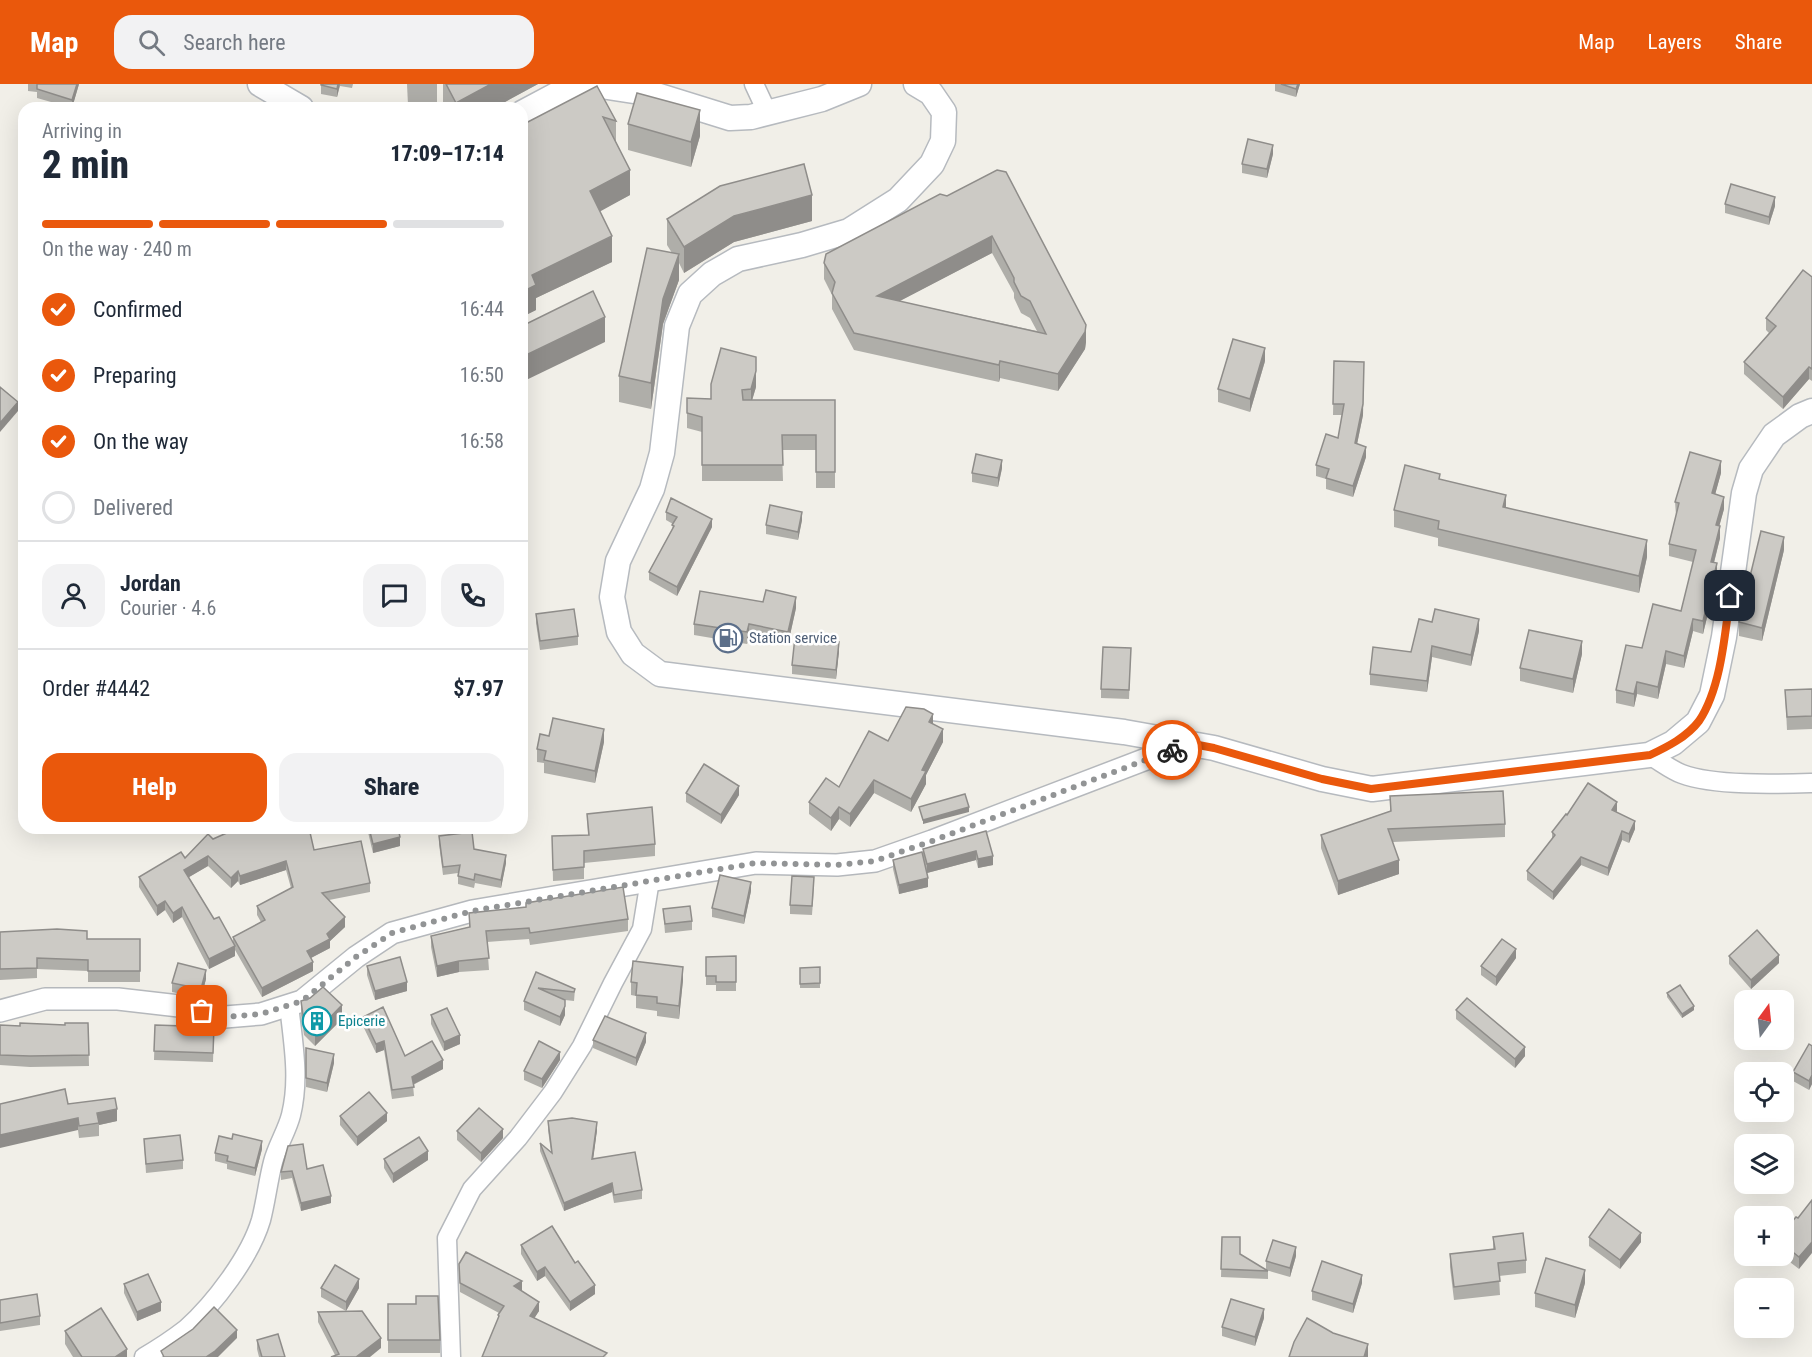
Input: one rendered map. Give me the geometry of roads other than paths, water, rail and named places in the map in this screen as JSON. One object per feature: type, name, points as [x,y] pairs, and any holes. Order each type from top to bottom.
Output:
[{"type":"main road","points":[[260,84],[292,102]]},
{"type":"main road","points":[[528,110],[569,88],[601,86],[653,94],[730,118],[768,114],[822,99],[859,84]]},
{"type":"main road","points":[[916,84],[931,93],[944,112],[942,141],[932,164],[898,200],[849,231],[802,245],[738,259],[712,273],[690,294],[677,326],[662,453],[652,489],[618,561],[612,597],[619,632],[633,654],[660,674],[1124,732],[1214,748],[1338,784],[1371,789],[1650,755],[1674,743],[1698,722],[1712,695],[1724,637],[1744,493],[1751,469],[1774,435],[1800,416],[1812,411]]},
{"type":"street","points":[[754,84],[768,114]]},
{"type":"street","points":[[0,1011],[45,999],[118,999],[179,1006],[225,1017],[261,1014],[302,1001],[356,957],[392,933],[472,911],[756,863],[837,865],[875,861],[1188,743]]},
{"type":"street","points":[[1650,755],[1681,774],[1708,780],[1781,784],[1812,783]]},
{"type":"street","points":[[451,1357],[447,1238],[472,1189],[525,1129],[553,1092],[582,1046],[642,929],[650,880]]},
{"type":"street","points":[[144,1357],[186,1329],[236,1270],[254,1240],[261,1221],[276,1150],[290,1118],[293,1104],[295,1060],[289,1005]]},
{"type":"place","name":"Station service","points":[[728,638]]},
{"type":"place","name":"Epicerie","points":[[317,1021]]}]
